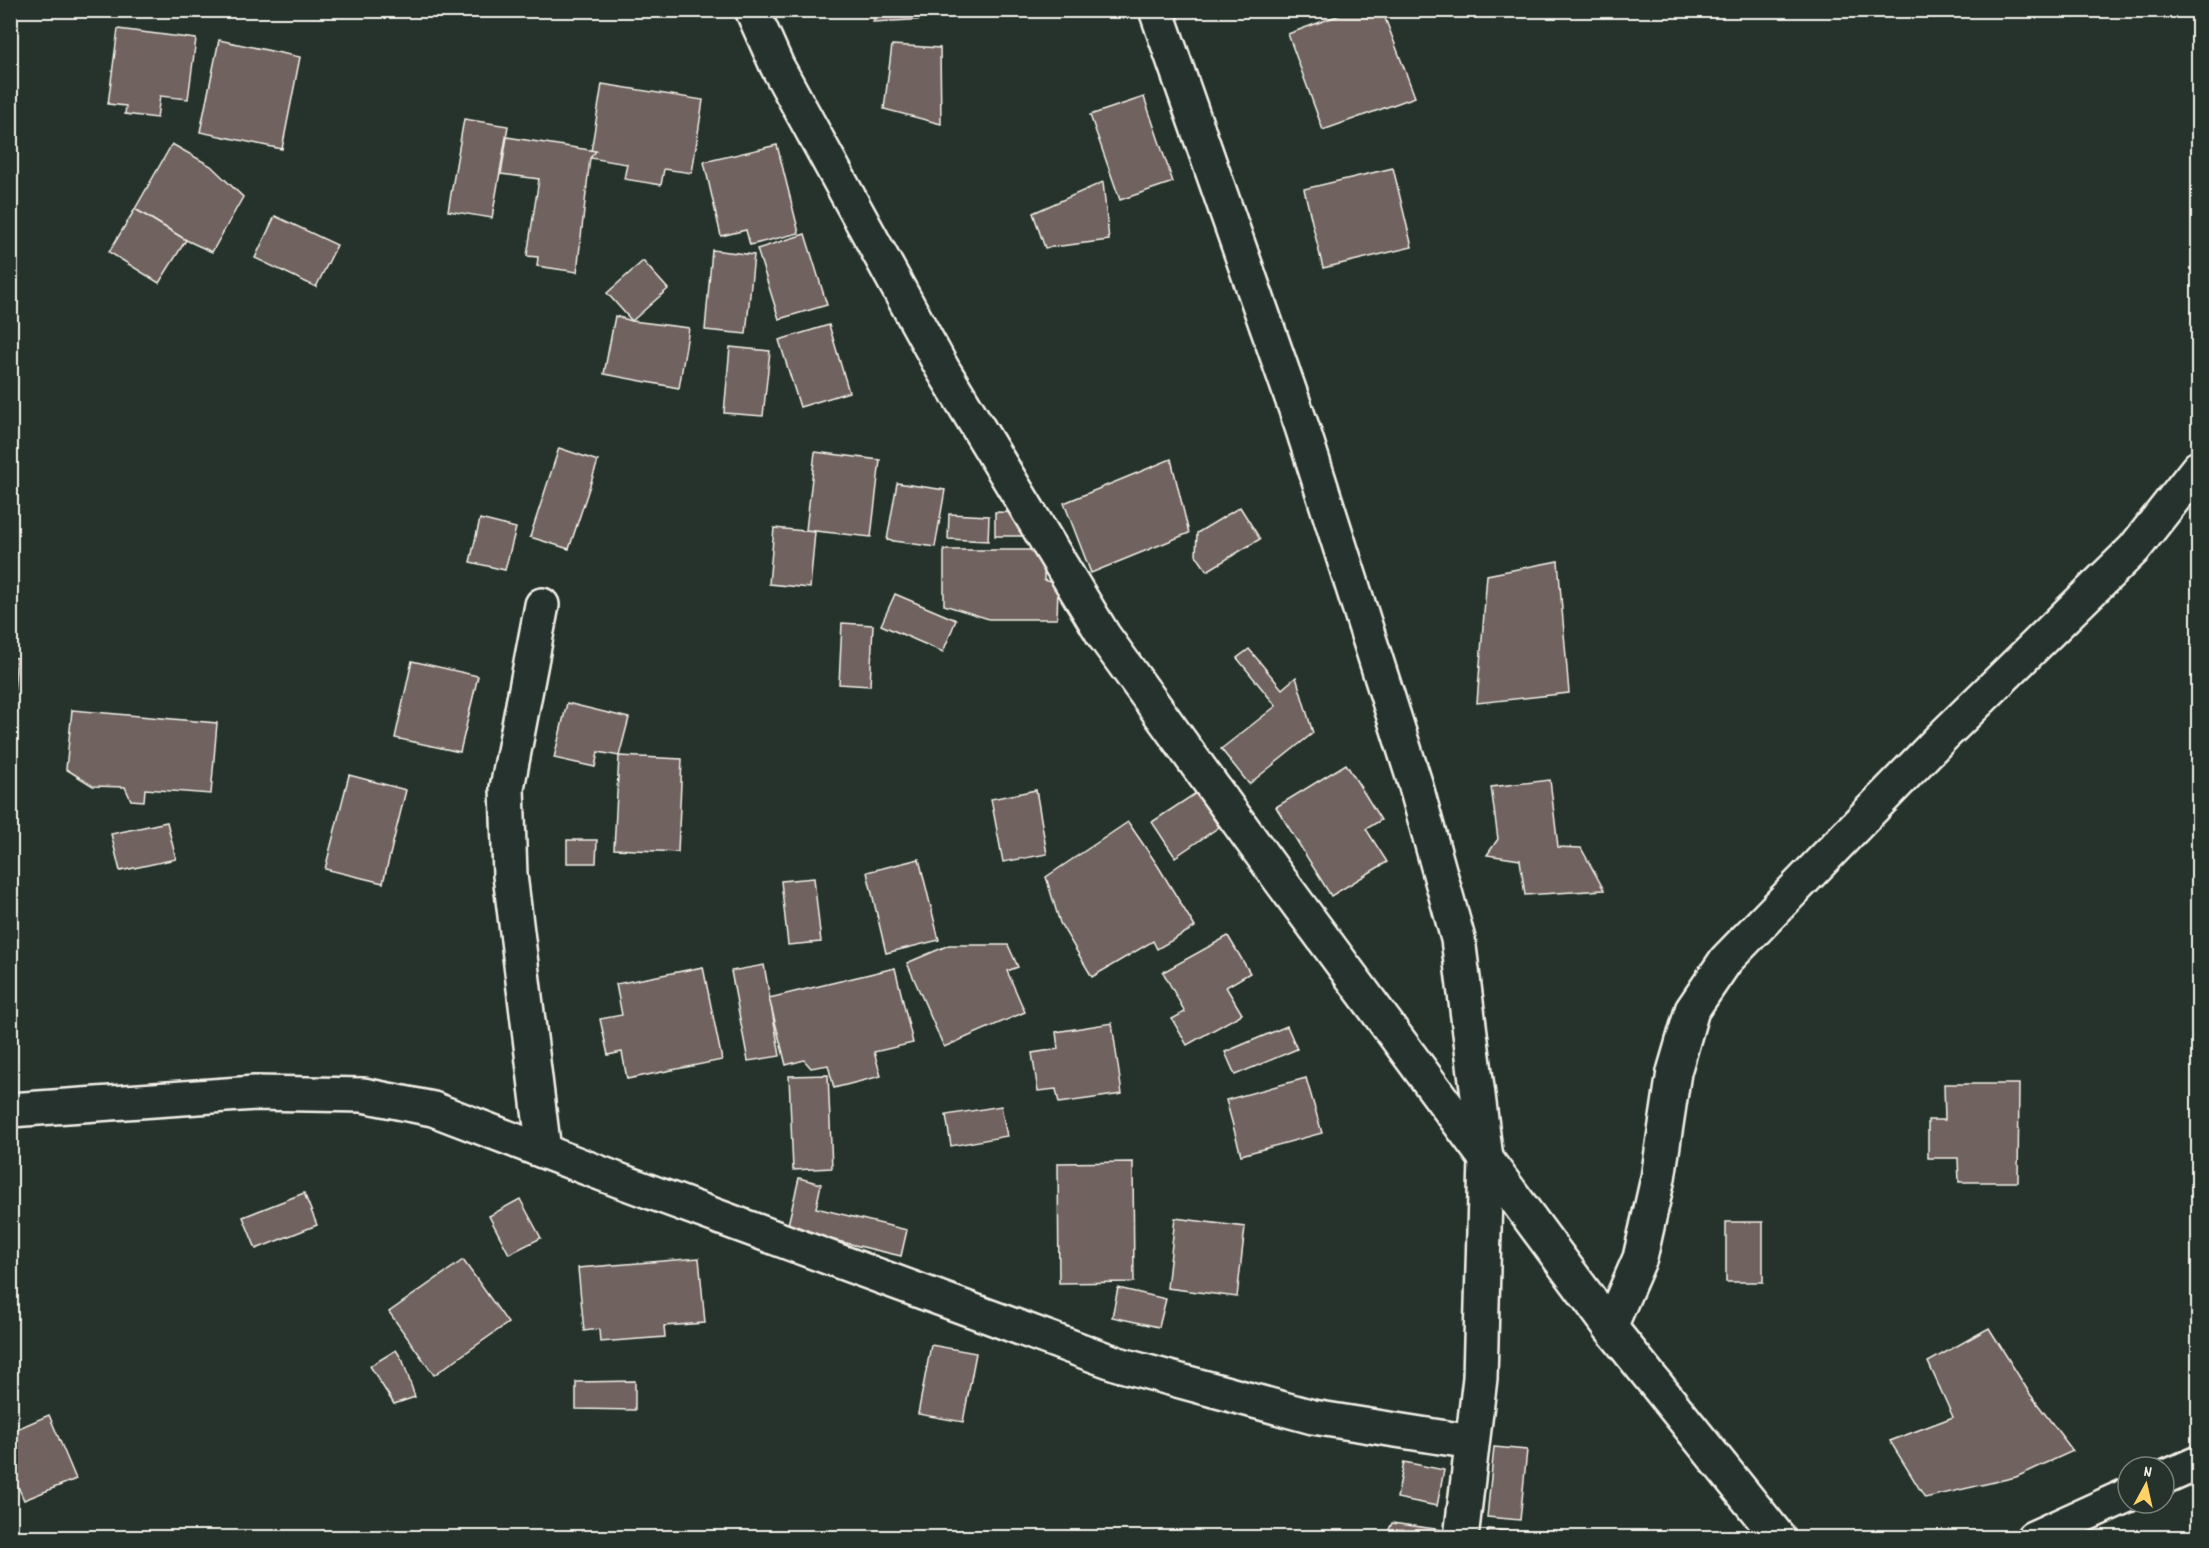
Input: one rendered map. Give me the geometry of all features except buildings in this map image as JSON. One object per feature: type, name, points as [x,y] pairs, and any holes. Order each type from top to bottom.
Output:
[{"type":"street","points":[[752,10],[777,66],[942,368],[1104,636],[1610,1327],[1779,1538]]},
{"type":"street","points":[[1156,10],[1302,427],[1415,783],[1458,939],[1486,1158],[1479,1378],[1461,1538]]},
{"type":"street","points":[[1610,1327],[1640,1258],[1658,1178],[1674,1072],[1692,1010],[1726,960],[1948,731],[2134,549],[2199,468]]},
{"type":"street","points":[[542,605],[507,788],[510,875],[544,1151]]},
{"type":"street","points":[[10,1110],[255,1093],[363,1095],[433,1109],[1118,1364],[1313,1417],[1472,1442]]},
{"type":"street","points":[[2176,1473],[2199,1463]]},
{"type":"street","points":[[2033,1538],[2116,1500]]}]
